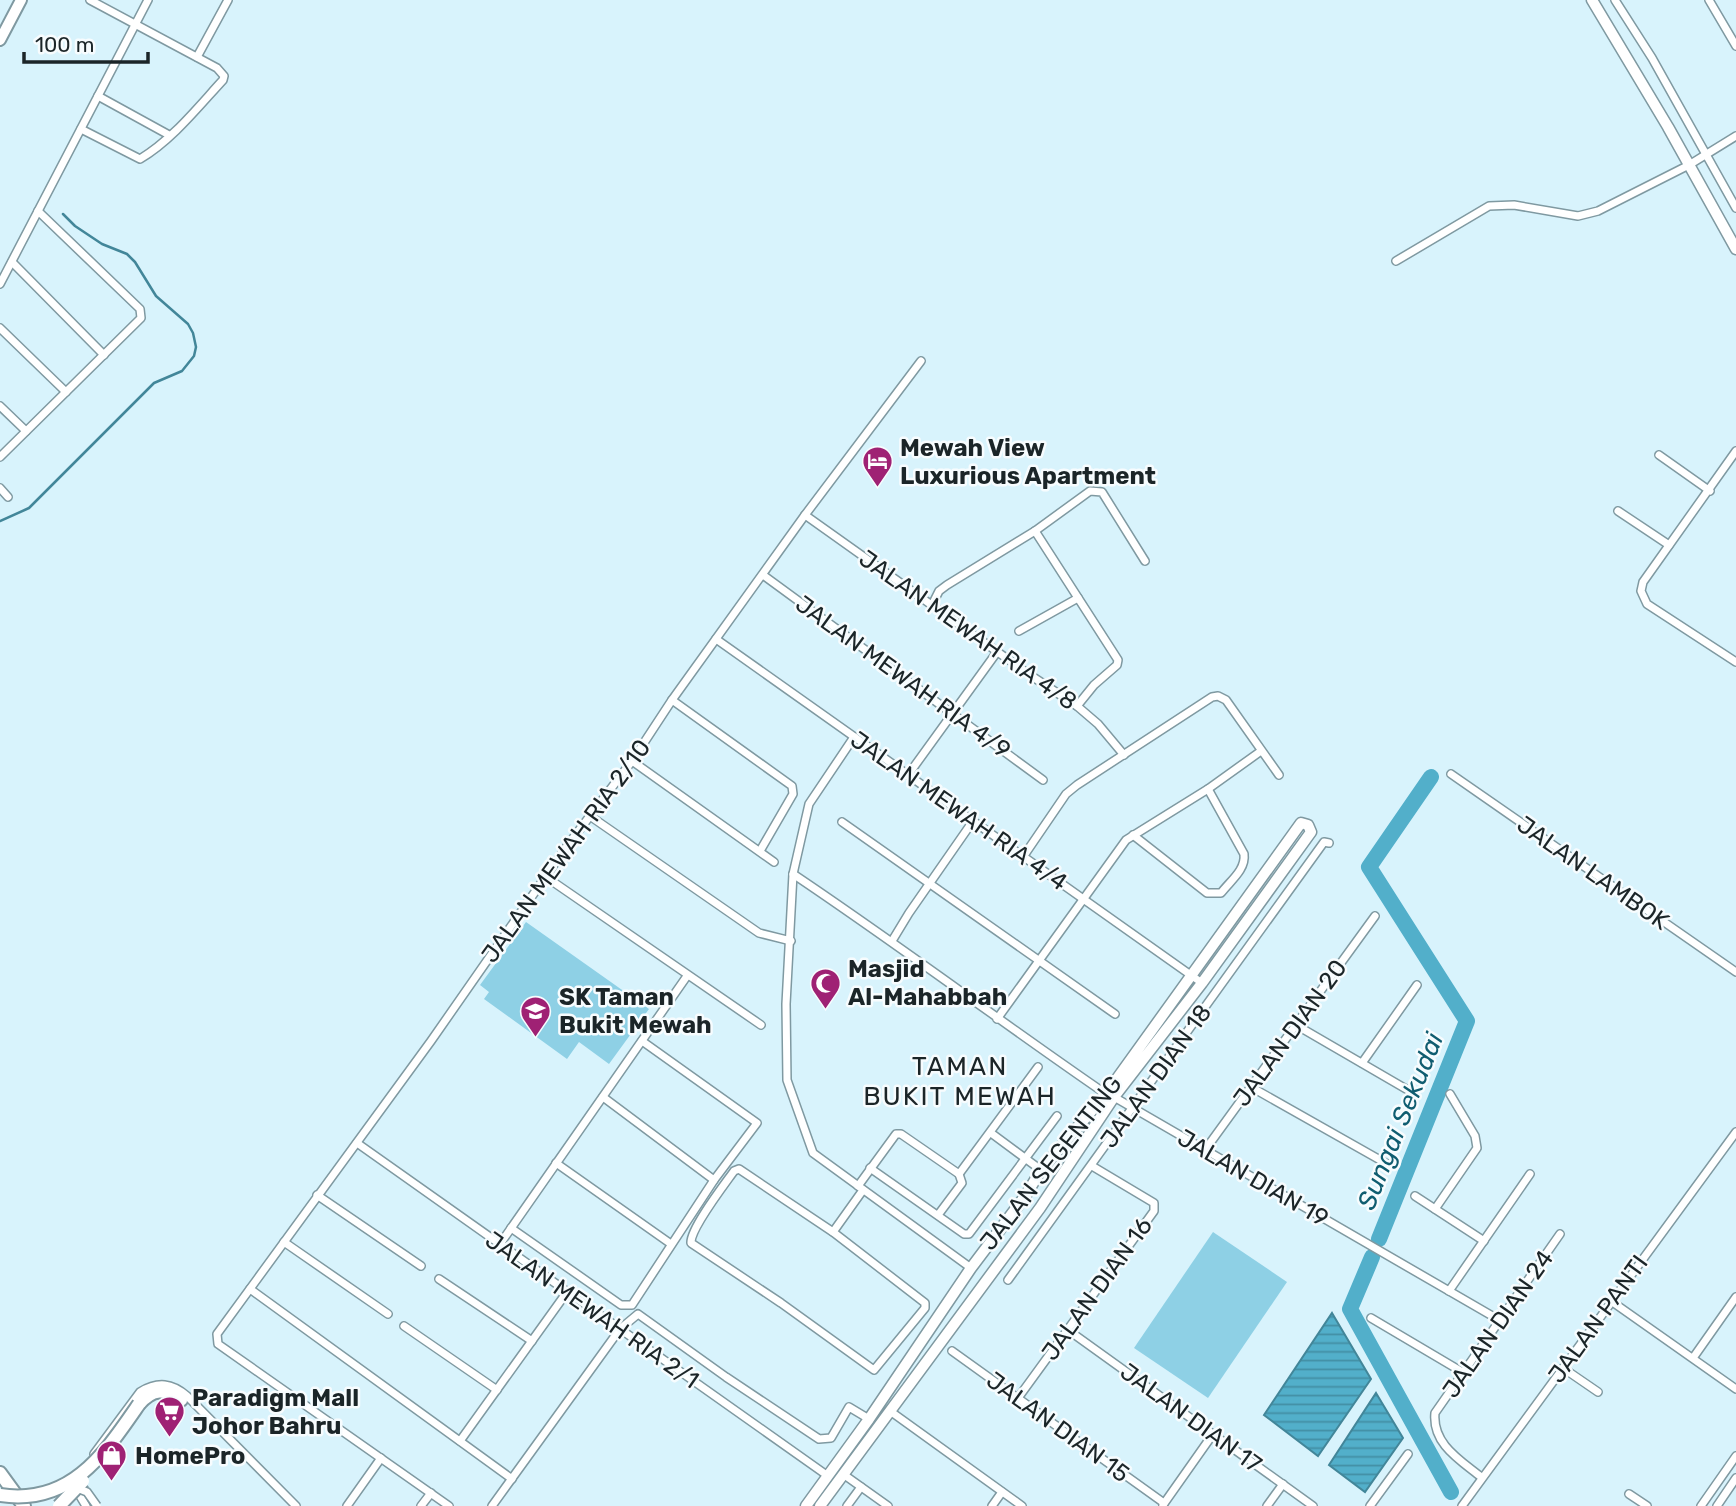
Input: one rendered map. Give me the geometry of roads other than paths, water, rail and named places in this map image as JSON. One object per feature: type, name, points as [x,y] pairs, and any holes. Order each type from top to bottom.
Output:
[{"type":"highway","points":[[0,1495],[35,1496],[66,1486],[96,1464],[153,1393],[171,1392],[181,1400],[168,1398]]},
{"type":"highway","points":[[59,1506],[106,1461],[142,1406]]},
{"type":"highway","points":[[0,1473],[24,1506]]},
{"type":"highway","points":[[0,1501],[4,1506]]},
{"type":"main road","points":[[0,40],[23,0]]},
{"type":"street","points":[[81,129],[137,159],[143,157],[169,135],[224,76],[217,68],[90,0]]},
{"type":"street","points":[[0,285],[148,0]]},
{"type":"street","points":[[197,57],[228,0]]},
{"type":"street","points":[[1592,0],[1736,249]]},
{"type":"street","points":[[1615,0],[1652,58],[1736,208]]},
{"type":"street","points":[[1709,0],[1736,46]]},
{"type":"street","points":[[98,96],[169,135]]},
{"type":"street","points":[[1396,261],[1489,206],[1514,205],[1578,216],[1598,211],[1689,165],[1736,136]]},
{"type":"street","points":[[0,457],[141,318],[140,309],[38,211]]},
{"type":"street","points":[[12,262],[104,355]]},
{"type":"street","points":[[0,328],[66,392]]},
{"type":"street","name":"JALAN MEWAH RIA 2/10","points":[[382,1458],[218,1344],[217,1334],[632,761],[672,700],[805,515],[921,362]]},
{"type":"street","points":[[0,406],[26,431]]},
{"type":"street","points":[[1736,451],[1643,582],[1641,592],[1647,604],[1736,662]]},
{"type":"street","points":[[1659,455],[1710,491]]},
{"type":"street","points":[[0,488],[8,497]]},
{"type":"street","points":[[932,605],[939,591],[947,585],[1035,531],[1094,490],[1102,492],[1145,561]]},
{"type":"street","points":[[1618,511],[1669,545]]},
{"type":"street","name":"JALAN MEWAH RIA 4/8","points":[[805,515],[1077,706],[1098,724],[1124,755]]},
{"type":"street","points":[[1035,531],[1118,660],[1117,665],[1094,685],[1077,706]]},
{"type":"street","name":"JALAN MEWAH RIA 4/9","points":[[763,575],[1043,780]]},
{"type":"street","points":[[1019,631],[1078,598]]},
{"type":"street","name":"JALAN MEWAH RIA 4/4","points":[[716,639],[1202,983]]},
{"type":"street","points":[[908,775],[997,652]]},
{"type":"street","points":[[1023,856],[1066,794],[1212,697],[1226,699],[1279,775]]},
{"type":"street","points":[[672,700],[792,786],[793,794],[760,851]]},
{"type":"street","points":[[854,737],[809,804],[793,874],[786,1004],[787,1080],[813,1153],[971,1268]]},
{"type":"street","points":[[997,1019],[1126,840],[1208,789],[1261,751]]},
{"type":"street","points":[[632,761],[774,862]]},
{"type":"street","name":"JALAN LAMBOK","points":[[1451,774],[1736,972]]},
{"type":"street","points":[[1133,835],[1207,893],[1221,893],[1243,867],[1245,860],[1208,789]]},
{"type":"street","points":[[590,816],[759,933],[791,940]]},
{"type":"street","points":[[892,941],[974,821]]},
{"type":"street","points":[[842,822],[1115,1014]]},
{"type":"street","name":"JALAN SEGENTING","points":[[806,1506],[1041,1170],[1110,1096],[1202,983],[1311,831],[1308,825],[1301,823],[1190,975],[1110,1096],[1044,1202],[820,1506]]},
{"type":"street","name":"JALAN DIAN 18","points":[[1008,1280],[1324,842],[1329,843]]},
{"type":"street","name":"JALAN DIAN 19","points":[[793,874],[1110,1096],[1501,1321]]},
{"type":"street","points":[[546,877],[761,1026]]},
{"type":"street","name":"JALAN DIAN 20","points":[[1205,1150],[1375,916]]},
{"type":"street","points":[[500,1244],[687,976]]},
{"type":"street","points":[[1362,1063],[1417,985]]},
{"type":"street","points":[[1296,1025],[1413,1093]]},
{"type":"street","points":[[510,1228],[621,1305],[632,1305],[714,1180],[757,1123],[642,1041]]},
{"type":"street","points":[[959,1174],[1038,1067]]},
{"type":"street","points":[[1251,1087],[1389,1165]]},
{"type":"street","points":[[1435,1209],[1477,1148],[1475,1136],[1450,1094]]},
{"type":"street","points":[[603,1097],[714,1180]]},
{"type":"street","points":[[870,1168],[964,1234],[972,1232],[1057,1116]]},
{"type":"street","name":"JALAN PANTI","points":[[1462,1506],[1481,1476],[1736,1132]]},
{"type":"street","points":[[833,1232],[861,1188],[870,1168],[896,1133],[959,1174],[962,1183],[938,1215]]},
{"type":"street","points":[[991,1133],[1041,1170]]},
{"type":"street","name":"JALAN MEWAH RIA 2/1","points":[[357,1143],[828,1476]]},
{"type":"street","points":[[556,1163],[671,1244]]},
{"type":"street","name":"JALAN DIAN 16","points":[[1018,1398],[1155,1207],[1154,1203],[1092,1166]]},
{"type":"street","points":[[739,1169],[833,1232],[925,1303],[925,1308],[874,1370],[691,1243],[691,1237],[710,1204],[734,1171],[739,1169]]},
{"type":"street","points":[[1449,1291],[1530,1174]]},
{"type":"street","points":[[317,1195],[421,1266]]},
{"type":"street","points":[[1026,1195],[1028,1207],[1034,1209],[1044,1202]]},
{"type":"street","points":[[1415,1196],[1484,1241]]},
{"type":"street","points":[[996,1235],[1001,1231],[1011,1232],[1014,1235],[1011,1247]]},
{"type":"street","name":"JALAN DIAN 24","points":[[1481,1476],[1448,1451],[1434,1421],[1435,1413],[1560,1234]]},
{"type":"street","points":[[284,1242],[387,1314]]},
{"type":"street","points":[[439,1279],[532,1341]]},
{"type":"street","points":[[250,1289],[512,1479]]},
{"type":"street","points":[[460,1441],[567,1292]]},
{"type":"street","points":[[1693,1358],[1736,1297]]},
{"type":"street","points":[[1611,1301],[1736,1389]]},
{"type":"street","points":[[492,1506],[620,1329],[634,1315],[642,1315],[726,1377],[819,1439],[831,1438],[849,1407],[869,1419]]},
{"type":"street","points":[[1371,1318],[1464,1373]]},
{"type":"street","points":[[404,1326],[497,1390]]},
{"type":"street","name":"JALAN DIAN 17","points":[[1068,1330],[1313,1506]]},
{"type":"street","name":"JALAN DIAN 15","points":[[952,1351],[1163,1505]]},
{"type":"street","points":[[1563,1368],[1598,1392]]},
{"type":"street","points":[[86,1506],[79,1491],[87,1466],[140,1392],[160,1384],[177,1388],[187,1396],[296,1506]]},
{"type":"street","points":[[890,1411],[1021,1506]]},
{"type":"street","points":[[1163,1505],[1213,1434]]},
{"type":"street","points":[[1370,1506],[1408,1454]]},
{"type":"street","points":[[1701,1506],[1736,1456]]},
{"type":"street","points":[[347,1506],[382,1458],[449,1506]]},
{"type":"street","points":[[843,1474],[888,1506]]},
{"type":"street","points":[[1717,1506],[1736,1478]]},
{"type":"street","points":[[1267,1506],[1283,1484]]},
{"type":"street","points":[[847,1506],[861,1487]]},
{"type":"street","points":[[77,1488],[87,1492],[97,1506]]},
{"type":"street","points":[[992,1506],[1002,1492]]},
{"type":"street","points":[[421,1506],[430,1493]]},
{"type":"street","points":[[1629,1494],[1647,1506]]},
{"type":"waterway","points":[[0,521],[29,508],[154,383],[182,371],[194,356],[196,347],[188,324],[156,296],[135,262],[127,254],[102,244],[75,226],[63,214]]},
{"type":"waterway","name":"Sungai Sekudai","points":[[1379,1239],[1467,1021],[1369,867],[1431,777]]},
{"type":"waterway","name":"Sungai Sekudai","points":[[1372,1257],[1350,1309],[1451,1492]]},
{"type":"place","name":"Mewah View Luxurious Apartment","points":[[877,489]]},
{"type":"place","name":"Masjid Al-Mahabbah","points":[[825,1010]]},
{"type":"place","name":"SK Taman Bukit Mewah","points":[[536,1038]]},
{"type":"place","name":"Paradigm Mall Johor Bahru","points":[[169,1439]]},
{"type":"place","name":"HomePro","points":[[112,1483]]},
{"type":"district","name":"TAMAN BUKIT MEWAH","points":[[960,1081]]}]
